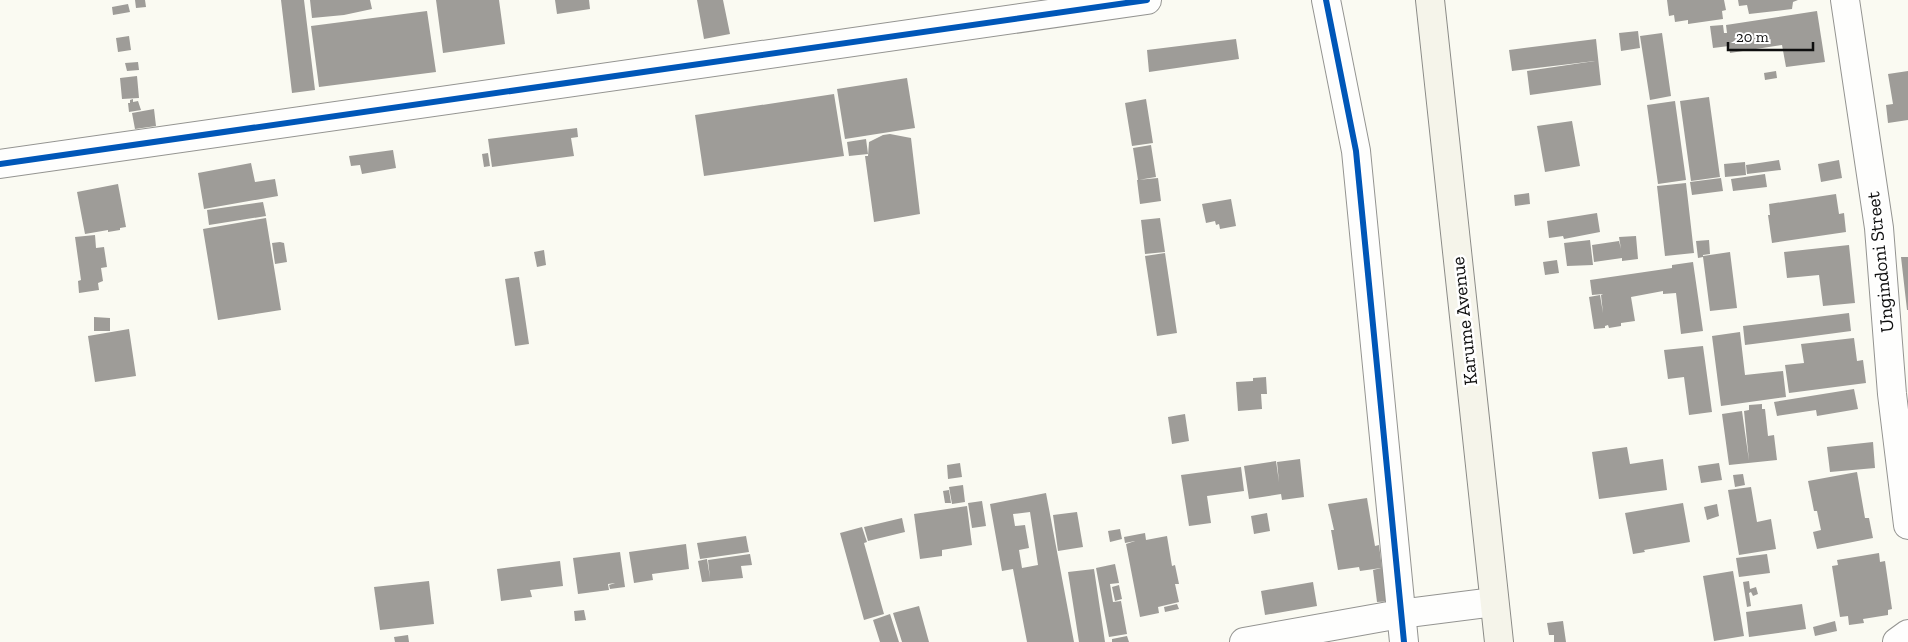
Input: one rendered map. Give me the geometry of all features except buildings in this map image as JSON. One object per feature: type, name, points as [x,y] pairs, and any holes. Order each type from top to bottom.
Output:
[{"type":"main road","name":"Karume Avenue","points":[[1430,0],[1483,604],[1499,642]]},
{"type":"street","points":[[0,164],[1148,0]]},
{"type":"street","points":[[1326,0],[1356,152],[1404,642]]},
{"type":"street","name":"Ungindoni Street","points":[[1845,0],[1879,228],[1892,394],[1908,525]]},
{"type":"street","points":[[1244,642],[1400,614],[1483,604]]},
{"type":"street","points":[[1897,642],[1908,634]]},
{"type":"cycle path","points":[[0,164],[1147,0]]},
{"type":"cycle path","points":[[1326,0],[1356,151],[1404,642]]}]
